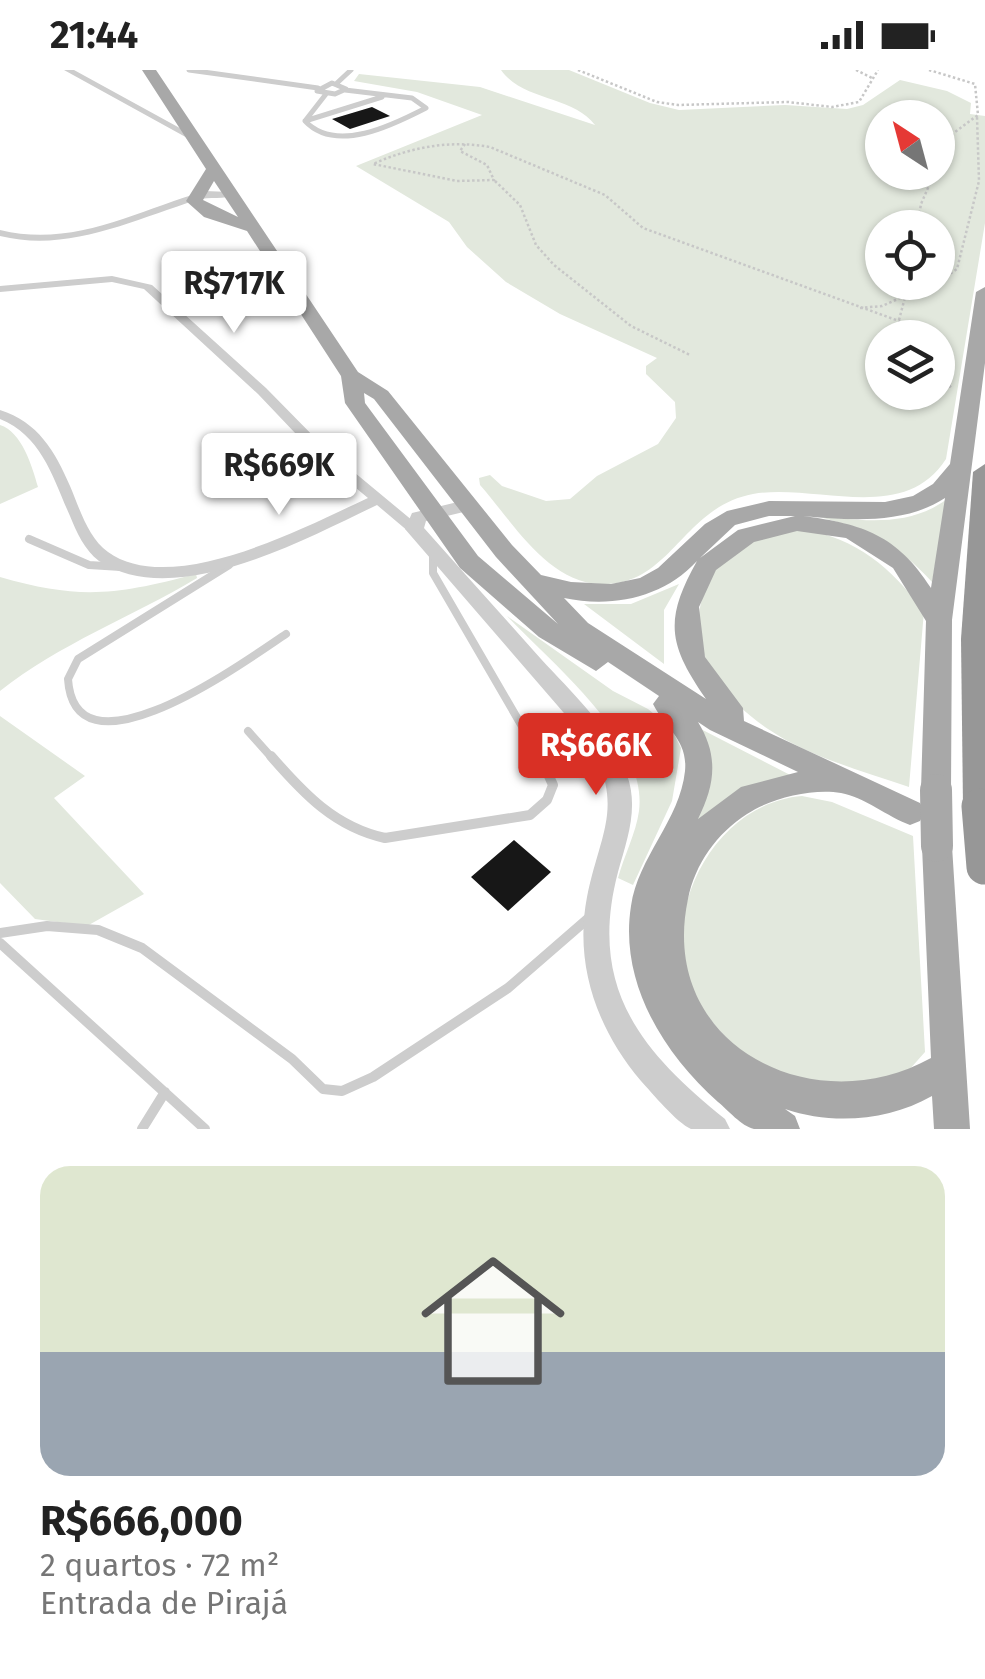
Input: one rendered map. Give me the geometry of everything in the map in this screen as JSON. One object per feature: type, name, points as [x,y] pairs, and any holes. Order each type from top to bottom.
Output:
[{"type":"highway","points":[[972,466],[972,669],[985,882]]},
{"type":"main road","points":[[151,70],[351,376],[381,395],[466,506],[579,630],[720,722],[839,782],[910,812]]},
{"type":"main road","points":[[214,168],[199,203],[251,226]]},
{"type":"main road","points":[[952,1129],[937,846],[939,620],[972,466],[965,409],[985,292]]},
{"type":"main road","points":[[351,376],[354,403],[423,521],[548,630],[667,704],[720,722]]},
{"type":"main road","points":[[532,582],[579,594],[632,589],[675,568],[714,528],[738,515],[782,507],[861,512],[912,504],[941,492],[972,466]]},
{"type":"main road","points":[[758,741],[703,684],[688,654],[684,634],[692,593],[710,562],[736,537],[790,521],[824,524],[852,533],[907,569],[939,620]]},
{"type":"main road","points":[[667,704],[695,739],[699,769],[696,790],[646,897],[642,942],[650,980],[663,1011],[689,1046],[722,1081],[782,1129]]},
{"type":"main road","points":[[839,782],[771,788],[731,808],[710,824],[691,849],[667,912],[672,978],[684,1008],[735,1070],[768,1093],[802,1108],[831,1116],[884,1113],[911,1102],[946,1070]]},
{"type":"street","points":[[68,70],[194,138]]},
{"type":"street","points":[[199,203],[225,210],[232,198]]},
{"type":"street","points":[[0,232],[25,241],[58,238],[154,211],[232,198]]},
{"type":"street","points":[[0,289],[112,279],[148,287],[262,390],[320,451],[378,500],[423,521],[466,506]]},
{"type":"street","points":[[0,414],[31,429],[54,462],[96,550],[121,567],[165,573],[257,551],[378,500]]},
{"type":"street","points":[[423,521],[433,550],[598,736],[613,761],[621,781],[623,819],[598,910],[594,966],[604,1002],[656,1076],[715,1129]]},
{"type":"lane","points":[[189,70],[318,88],[337,84],[352,70]]},
{"type":"lane","points":[[224,70],[238,74]]},
{"type":"lane","points":[[337,84],[345,90]]},
{"type":"lane","points":[[318,88],[326,94]]},
{"type":"lane","points":[[345,90],[418,100],[426,108],[355,134],[318,137],[306,121],[310,109],[326,94],[345,90]]},
{"type":"lane","points":[[306,121],[386,95]]},
{"type":"lane","points":[[355,134],[366,140]]},
{"type":"lane","points":[[28,539],[88,565],[121,567]]},
{"type":"lane","points":[[248,731],[316,803],[365,836],[386,838],[530,815],[547,802],[554,790],[553,778],[434,573],[433,550]]},
{"type":"lane","points":[[257,551],[164,602],[78,659],[68,674],[68,688],[79,711],[109,726],[146,719],[286,634]]},
{"type":"lane","points":[[0,933],[47,926],[98,930],[142,948],[292,1059],[322,1089],[342,1091],[373,1077],[508,988],[598,910]]},
{"type":"lane","points":[[0,943],[205,1129]]},
{"type":"lane","points":[[142,1129],[164,1092]]},
{"type":"path","points":[[578,70],[658,102],[701,106],[788,102],[849,106],[859,102],[878,70]]},
{"type":"path","points":[[856,70],[873,79]]},
{"type":"path","points":[[929,70],[956,74],[975,84],[979,181],[955,269]]},
{"type":"path","points":[[920,210],[951,135],[978,115]]},
{"type":"path","points":[[466,144],[460,151],[486,166],[494,180],[520,205],[536,245],[554,265],[632,326],[690,354]]},
{"type":"path","points":[[494,180],[457,181],[373,164],[428,146],[490,146],[605,196],[643,228],[893,320]]},
{"type":"path","points":[[859,308],[893,300]]},
{"type":"path","points":[[955,394],[965,409]]},
{"type":"shaded area","points":[[501,70],[569,70],[650,103],[679,110],[785,105],[847,109],[865,104],[865,190],[955,190],[955,100],[870,100],[900,80],[947,91],[971,103],[970,114],[985,116],[985,223],[955,405],[955,320],[865,320],[865,410],[954,410],[946,459],[928,479],[907,491],[883,496],[778,492],[753,494],[729,502],[709,514],[644,573],[624,582],[581,581],[563,573],[532,547],[480,485],[479,478],[490,475],[502,486],[546,501],[570,499],[597,476],[658,444],[676,418],[675,402],[646,374],[646,366],[657,358],[560,314],[506,282],[467,247],[449,222],[356,166],[482,115],[417,92],[354,81],[359,74],[480,87],[595,125],[575,109],[522,88]]},
{"type":"shaded area","points":[[0,425],[20,442],[38,487],[0,504]]},
{"type":"shaded area","points":[[947,499],[932,582],[892,546],[847,525],[811,515],[899,519],[932,509]]},
{"type":"shaded area","points":[[802,529],[840,540],[871,557],[924,611],[909,787],[801,748],[768,729],[720,684],[701,647],[700,605],[708,583],[727,555],[759,538]]},
{"type":"shaded area","points":[[196,574],[197,578],[71,645],[0,691],[0,577],[53,589],[98,592],[143,587]]},
{"type":"shaded area","points":[[679,584],[664,610],[664,664],[584,604],[631,604]]},
{"type":"shaded area","points":[[507,616],[613,691],[648,709],[671,728],[681,748],[672,801],[633,885],[618,878],[639,811],[638,784],[628,757],[593,705]]},
{"type":"shaded area","points":[[0,716],[85,776],[54,798],[144,894],[87,926],[35,919],[0,883]]},
{"type":"shaded area","points":[[693,725],[796,778],[755,784],[722,802],[700,821],[696,818]]},
{"type":"shaded area","points":[[802,796],[832,802],[913,836],[925,1052],[901,1079],[823,1085],[786,1083],[730,1041],[689,986],[682,955],[683,924],[690,893],[703,864],[721,838],[744,818],[771,803]]},
{"type":"building","points":[[372,107],[390,116],[350,129],[332,119]]},
{"type":"building","points":[[514,840],[551,872],[508,911],[471,877]]}]
